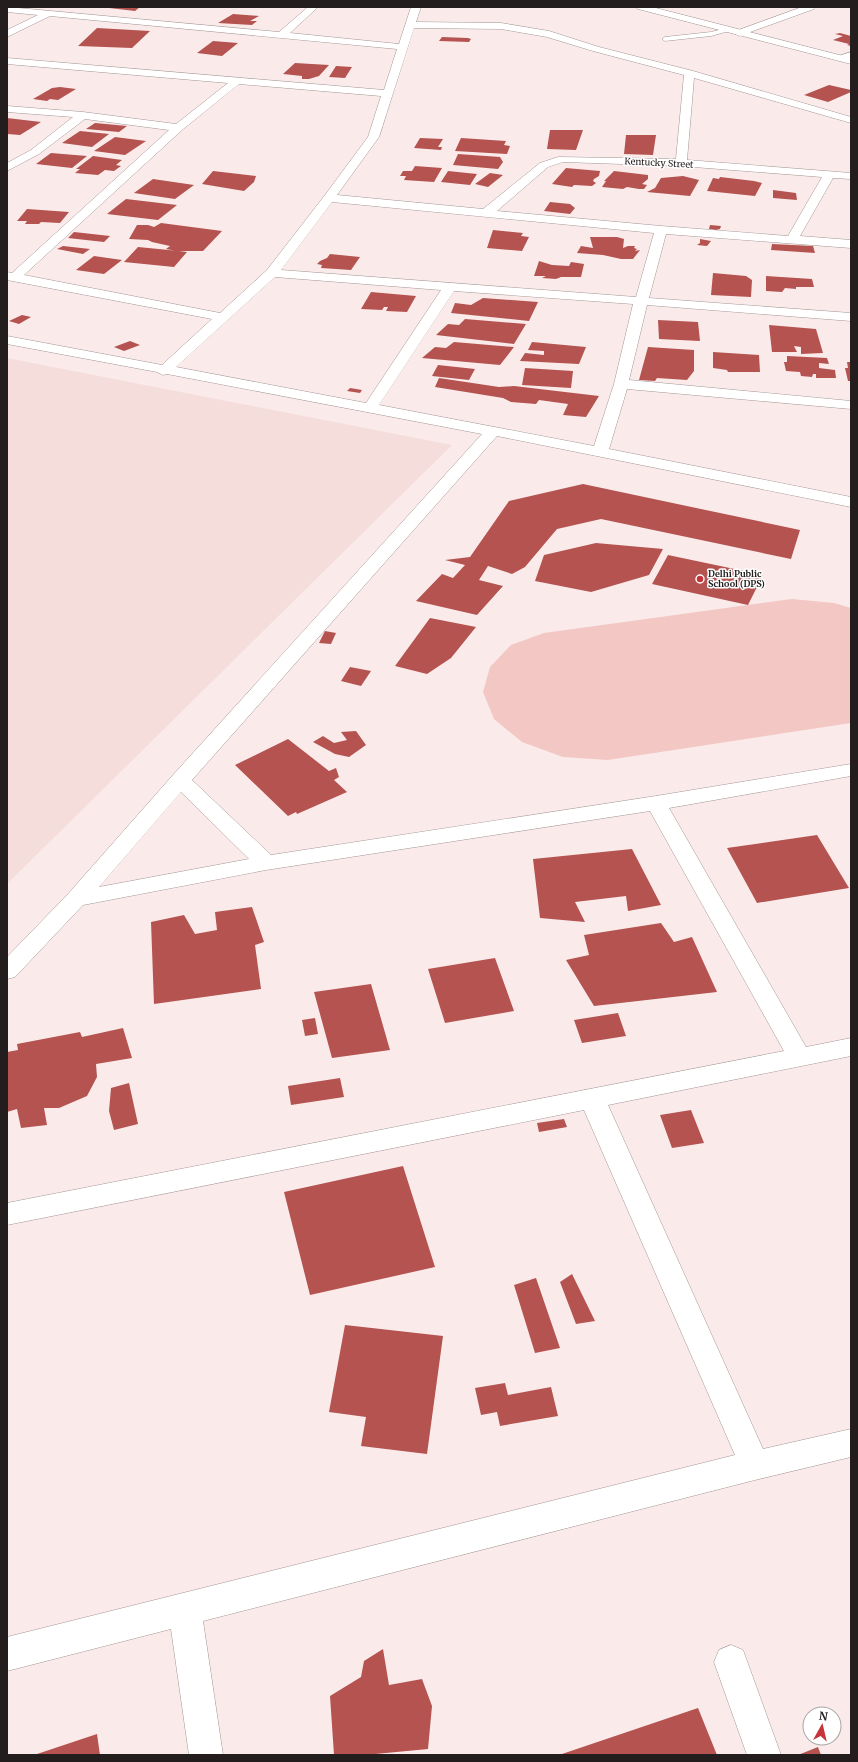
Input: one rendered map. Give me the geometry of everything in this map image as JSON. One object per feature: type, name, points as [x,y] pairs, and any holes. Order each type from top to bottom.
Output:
[{"type":"street","points":[[282,35],[313,7]]},
{"type":"street","points":[[163,371],[272,273],[373,137],[416,7]]},
{"type":"street","points":[[641,7],[739,33],[848,58]]},
{"type":"street","points":[[739,33],[811,7]]},
{"type":"street","points":[[7,9],[403,47]]},
{"type":"street","points":[[92,17],[102,10]]},
{"type":"street","points":[[7,34],[49,13]]},
{"type":"street","points":[[160,23],[171,15]]},
{"type":"street","points":[[410,25],[496,26],[549,34],[596,49],[689,73],[851,120]]},
{"type":"street","points":[[7,61],[387,93]]},
{"type":"street","points":[[681,163],[689,73]]},
{"type":"street","points":[[10,277],[178,128],[236,80]]},
{"type":"street","points":[[829,114],[844,107]]},
{"type":"street","points":[[7,110],[83,116],[178,128]]},
{"type":"street","points":[[7,168],[35,152],[83,116]]},
{"type":"street","name":"Kentucky Street","points":[[485,214],[544,165],[552,161],[562,159],[681,163],[851,176]]},
{"type":"street","points":[[792,239],[830,174]]},
{"type":"street","points":[[329,198],[661,230],[851,244]]},
{"type":"street","points":[[600,453],[621,384],[641,301],[661,230]]},
{"type":"street","points":[[272,273],[851,317]]},
{"type":"street","points":[[10,277],[222,317]]},
{"type":"street","points":[[369,408],[450,287]]},
{"type":"street","points":[[7,340],[163,371],[369,408],[851,502]]},
{"type":"street","points":[[621,384],[851,405]]},
{"type":"street","points":[[7,971],[76,899],[180,780],[493,432]]},
{"type":"street","points":[[76,899],[266,863],[656,803],[851,770]]},
{"type":"street","points":[[180,780],[266,863]]},
{"type":"street","points":[[656,803],[800,1058]]},
{"type":"street","points":[[7,1214],[851,1047]]},
{"type":"street","points":[[592,1098],[755,1465]]},
{"type":"street","points":[[7,1654],[755,1465],[851,1443]]},
{"type":"street","points":[[185,1609],[206,1755]]},
{"type":"street","points":[[731,1662],[764,1755]]},
{"type":"lane","points":[[665,40],[711,34],[727,30]]},
{"type":"shaded area","points":[[7,358],[452,445],[7,884]]},
{"type":"shaded area","points":[[792,599],[834,603],[851,608],[851,723],[608,760],[563,757],[522,742],[494,719],[483,692],[490,667],[511,645],[544,633]]},
{"type":"building","points":[[140,7],[135,11],[109,8]]},
{"type":"building","points":[[233,14],[259,16],[250,21],[257,21],[252,25],[218,23]]},
{"type":"building","points":[[97,28],[150,31],[132,48],[78,46]]},
{"type":"building","points":[[840,33],[851,36],[851,46],[847,45],[849,44],[833,40],[843,36],[835,34]]},
{"type":"building","points":[[442,37],[471,39],[469,42],[439,41]]},
{"type":"building","points":[[213,41],[238,43],[222,56],[197,53]]},
{"type":"building","points":[[295,63],[329,65],[319,76],[309,79],[302,79],[302,76],[283,74]]},
{"type":"building","points":[[336,66],[352,67],[345,78],[329,77]]},
{"type":"building","points":[[829,85],[851,90],[851,92],[828,102],[804,95]]},
{"type":"building","points":[[60,87],[76,89],[58,100],[50,99],[47,101],[33,99],[52,88]]},
{"type":"building","points":[[7,118],[41,122],[20,135],[7,134]]},
{"type":"building","points":[[95,123],[127,126],[119,132],[86,129]]},
{"type":"building","points":[[550,130],[583,130],[576,150],[547,149]]},
{"type":"building","points":[[80,131],[109,134],[92,147],[62,143]]},
{"type":"building","points":[[626,135],[656,135],[653,155],[624,154]]},
{"type":"building","points":[[115,137],[146,141],[125,155],[94,151]]},
{"type":"building","points":[[420,138],[443,139],[438,147],[442,147],[441,150],[414,148]]},
{"type":"building","points":[[461,138],[506,141],[504,145],[510,146],[507,154],[455,151]]},
{"type":"building","points":[[51,153],[87,156],[72,168],[36,164]]},
{"type":"building","points":[[458,154],[500,157],[503,162],[498,169],[453,165]]},
{"type":"building","points":[[93,156],[122,160],[116,165],[121,166],[114,171],[105,170],[98,175],[75,173],[80,169],[76,169]]},
{"type":"building","points":[[415,166],[442,168],[434,182],[404,180],[406,176],[400,176],[403,171],[412,171]]},
{"type":"building","points":[[566,168],[600,171],[599,176],[593,181],[596,183],[592,186],[574,185],[572,187],[552,184]]},
{"type":"building","points":[[213,171],[256,176],[254,182],[244,191],[202,184]]},
{"type":"building","points":[[448,171],[477,174],[470,185],[441,182]]},
{"type":"building","points":[[614,171],[648,175],[648,179],[642,184],[647,185],[644,189],[602,187],[606,181],[604,181]]},
{"type":"building","points":[[490,173],[503,175],[488,187],[475,184]]},
{"type":"building","points":[[683,176],[699,180],[690,196],[647,192],[655,188],[661,178]]},
{"type":"building","points":[[720,177],[762,183],[755,196],[707,191],[713,178],[719,179]]},
{"type":"building","points":[[153,179],[194,185],[175,199],[134,193]]},
{"type":"building","points":[[773,190],[796,193],[797,200],[773,198]]},
{"type":"building","points":[[126,199],[177,205],[158,220],[107,214]]},
{"type":"building","points":[[550,202],[570,204],[575,208],[570,214],[544,211]]},
{"type":"building","points":[[27,209],[69,212],[60,223],[41,222],[39,224],[25,224],[27,221],[17,221]]},
{"type":"building","points":[[161,223],[222,231],[203,251],[177,251],[166,249],[170,246],[148,240],[129,239],[137,225],[148,225],[154,227]]},
{"type":"building","points":[[710,225],[721,226],[720,229],[716,230],[709,229]]},
{"type":"building","points":[[493,230],[523,233],[521,236],[529,237],[522,251],[487,248]]},
{"type":"building","points":[[74,232],[110,236],[104,242],[68,238]]},
{"type":"building","points":[[590,237],[617,237],[624,239],[623,248],[635,246],[634,248],[637,249],[635,251],[640,250],[633,259],[621,259],[603,255],[577,253],[581,246],[593,248]]},
{"type":"building","points":[[700,239],[711,241],[707,246],[697,245],[700,243]]},
{"type":"building","points":[[772,244],[813,246],[815,253],[771,250]]},
{"type":"building","points":[[63,246],[90,249],[83,254],[57,249]]},
{"type":"building","points":[[138,247],[187,252],[174,267],[124,262]]},
{"type":"building","points":[[330,254],[360,257],[351,270],[321,268],[322,265],[317,264],[327,258]]},
{"type":"building","points":[[94,256],[122,260],[104,274],[76,270]]},
{"type":"building","points":[[539,261],[552,265],[569,266],[571,262],[584,264],[581,277],[561,277],[556,279],[542,278],[546,276],[534,276]]},
{"type":"building","points":[[713,273],[746,276],[752,280],[751,297],[711,295]]},
{"type":"building","points":[[766,276],[812,279],[814,287],[796,287],[796,289],[785,288],[782,292],[766,291]]},
{"type":"building","points":[[371,292],[416,296],[407,312],[386,311],[388,307],[384,307],[382,310],[361,309]]},
{"type":"building","points":[[483,298],[538,302],[529,321],[451,313],[455,303],[471,305]]},
{"type":"building","points":[[22,315],[31,317],[19,324],[9,321]]},
{"type":"building","points":[[465,319],[526,324],[514,344],[436,335],[448,324],[459,325]]},
{"type":"building","points":[[658,320],[698,322],[700,341],[659,339]]},
{"type":"building","points":[[769,325],[816,329],[823,353],[801,354],[801,347],[794,346],[797,352],[772,352]]},
{"type":"building","points":[[130,341],[140,345],[124,351],[114,347]]},
{"type":"building","points":[[454,342],[514,347],[500,365],[422,358],[435,347],[446,348]]},
{"type":"building","points":[[532,342],[586,347],[579,364],[520,361],[525,353],[544,355],[544,351],[528,350]]},
{"type":"building","points":[[648,347],[694,350],[694,371],[687,380],[657,378],[655,381],[639,380]]},
{"type":"building","points":[[713,352],[759,355],[760,372],[728,372],[727,370],[713,368]]},
{"type":"building","points":[[787,356],[827,358],[829,364],[819,363],[819,368],[835,370],[836,378],[816,378],[816,374],[813,374],[812,377],[801,376],[800,372],[786,371],[784,362],[787,362]]},
{"type":"building","points":[[847,362],[851,362],[851,381],[848,381],[845,368],[848,368]]},
{"type":"building","points":[[438,365],[475,369],[469,380],[432,376]]},
{"type":"building","points":[[525,368],[573,371],[571,388],[522,385]]},
{"type":"building","points":[[439,378],[499,387],[514,386],[599,396],[586,417],[563,415],[568,404],[539,400],[536,404],[511,402],[503,398],[435,387]]},
{"type":"building","points":[[350,388],[362,390],[360,393],[347,391]]},
{"type":"building","points":[[583,484],[800,530],[791,559],[601,519],[557,529],[525,567],[512,574],[488,566],[479,580],[503,586],[477,615],[416,601],[442,574],[453,578],[465,565],[445,560],[470,557],[509,501]]},
{"type":"building","points":[[596,543],[663,549],[649,575],[591,592],[535,581],[544,555]]},
{"type":"building","points":[[668,555],[763,575],[748,605],[652,584]]},
{"type":"building","points":[[430,618],[476,627],[451,658],[427,674],[395,666]]},
{"type":"building","points":[[325,631],[336,633],[331,644],[319,643]]},
{"type":"building","points":[[350,667],[371,671],[361,686],[341,681]]},
{"type":"building","points":[[356,731],[366,745],[349,757],[335,754],[313,742],[323,736],[334,743],[347,740],[341,732]]},
{"type":"building","points":[[288,739],[329,771],[336,768],[339,777],[334,780],[347,792],[297,814],[296,812],[288,816],[235,765]]},
{"type":"building","points":[[817,835],[849,888],[757,903],[727,848]]},
{"type":"building","points":[[632,849],[661,905],[628,911],[626,896],[575,902],[585,922],[540,918],[533,859]]},
{"type":"building","points":[[252,907],[264,942],[255,945],[261,989],[154,1004],[151,922],[184,915],[195,934],[217,930],[215,912]]},
{"type":"building","points":[[661,923],[674,942],[692,937],[717,992],[594,1006],[566,960],[589,955],[584,935]]},
{"type":"building","points":[[495,958],[514,1011],[445,1023],[428,969]]},
{"type":"building","points":[[371,984],[390,1050],[332,1058],[314,992]]},
{"type":"building","points":[[618,1013],[626,1036],[582,1043],[574,1020]]},
{"type":"building","points":[[315,1018],[318,1034],[305,1036],[302,1020]]},
{"type":"building","points":[[123,1028],[132,1058],[96,1064],[97,1077],[87,1096],[59,1108],[44,1108],[47,1125],[21,1128],[17,1109],[7,1112],[7,1052],[18,1050],[17,1044],[80,1032],[82,1037]]},
{"type":"building","points":[[340,1078],[344,1097],[291,1105],[288,1086]]},
{"type":"building","points":[[129,1083],[138,1124],[114,1130],[109,1111],[111,1088]]},
{"type":"building","points":[[691,1110],[704,1143],[672,1148],[660,1115]]},
{"type":"building","points":[[564,1119],[567,1127],[539,1132],[537,1123]]},
{"type":"building","points":[[403,1166],[435,1267],[310,1295],[284,1192]]},
{"type":"building","points":[[572,1274],[595,1321],[576,1324],[560,1282]]},
{"type":"building","points":[[536,1278],[560,1348],[535,1353],[514,1285]]},
{"type":"building","points":[[345,1325],[443,1336],[427,1454],[361,1446],[366,1417],[329,1412]]},
{"type":"building","points":[[505,1383],[508,1395],[551,1387],[558,1416],[500,1426],[497,1412],[481,1415],[475,1388]]},
{"type":"building","points":[[383,1649],[389,1685],[422,1679],[432,1706],[428,1749],[365,1755],[334,1755],[330,1696],[361,1677],[364,1661]]},
{"type":"building","points":[[698,1708],[717,1755],[559,1755]]},
{"type":"building","points":[[97,1734],[100,1755],[34,1755]]},
{"type":"building","points":[[818,1747],[821,1755],[798,1755]]},
{"type":"place","name":"Delhi Public School (DPS)","points":[[700,579]]}]
